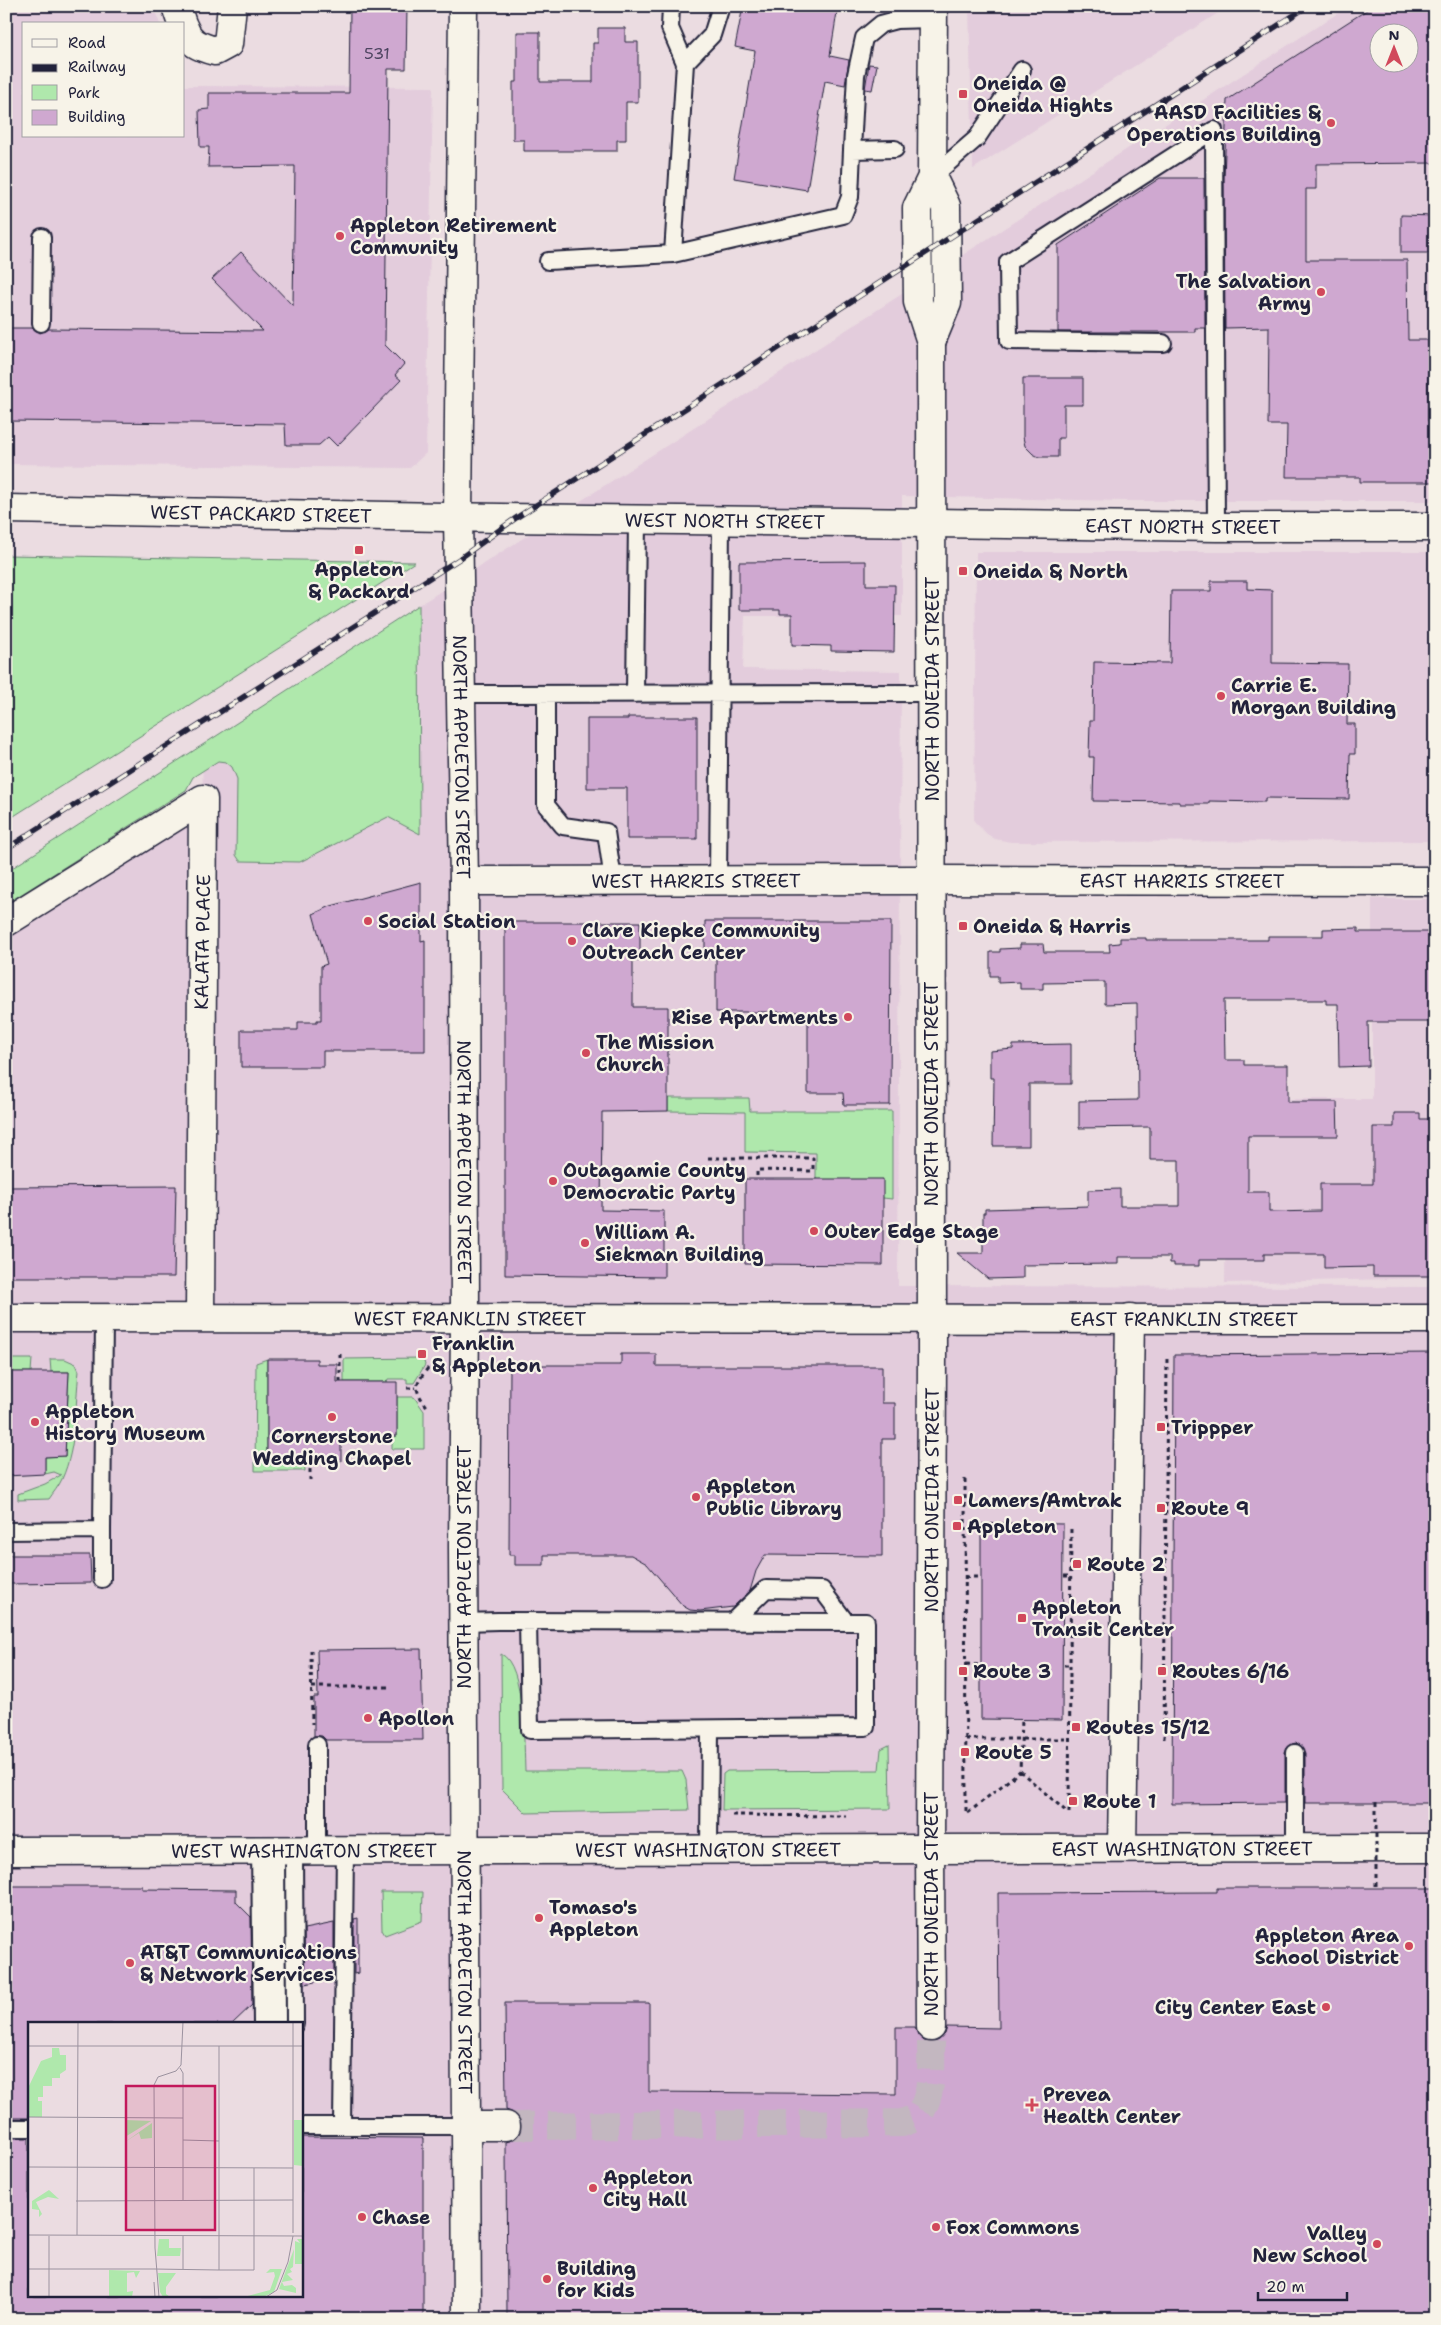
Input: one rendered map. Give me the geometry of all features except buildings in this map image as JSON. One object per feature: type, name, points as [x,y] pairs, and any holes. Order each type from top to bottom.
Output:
[{"type":"street","points":[[176,6],[181,22]]},
{"type":"street","points":[[185,31],[187,38],[200,47],[216,51],[228,44],[232,6]]},
{"type":"street","name":"NORTH APPLETON STREET","points":[[463,6],[458,518],[464,881],[464,1622],[467,2319]]},
{"type":"street","name":"NORTH ONEIDA STREET","points":[[931,2027],[931,342],[918,302],[917,208],[932,177],[933,13]]},
{"type":"street","name":"WEST PACKARD STREET","points":[[6,509],[516,518]]},
{"type":"street","name":"WEST NORTH STREET","points":[[516,518],[932,523]]},
{"type":"street","name":"EAST NORTH STREET","points":[[932,523],[1216,527],[1435,527]]},
{"type":"street","name":"KALATA PLACE","points":[[6,922],[203,799],[200,1317]]},
{"type":"street","name":"WEST HARRIS STREET","points":[[464,881],[930,880]]},
{"type":"street","name":"EAST HARRIS STREET","points":[[930,880],[1435,880]]},
{"type":"street","name":"EAST FRANKLIN STREET","points":[[932,1317],[1435,1319]]},
{"type":"street","name":"WEST FRANKLIN STREET","points":[[6,1318],[932,1317]]},
{"type":"street","points":[[1122,1848],[1130,1318]]},
{"type":"street","name":"EAST WASHINGTON STREET","points":[[930,1850],[1435,1848]]},
{"type":"street","name":"WEST WASHINGTON STREET","points":[[6,1851],[345,1849],[930,1850]]},
{"type":"street","points":[[466,2126],[506,2126]]},
{"type":"lane","points":[[671,6],[670,28],[685,64],[672,254]]},
{"type":"lane","points":[[685,64],[712,35],[721,6]]},
{"type":"lane","points":[[548,261],[672,254],[843,215],[850,197],[856,75],[864,38],[881,24],[933,13]]},
{"type":"lane","points":[[932,177],[977,138],[1022,70]]},
{"type":"lane","points":[[1163,343],[1009,341],[1008,262],[1214,130],[1216,527]]},
{"type":"lane","points":[[852,150],[895,150]]},
{"type":"lane","points":[[41,323],[42,237]]},
{"type":"lane","points":[[635,694],[637,520]]},
{"type":"lane","points":[[718,880],[721,521]]},
{"type":"lane","points":[[460,694],[932,693]]},
{"type":"lane","points":[[546,694],[546,805],[563,826],[606,832],[613,880]]},
{"type":"lane","points":[[102,1579],[104,1318]]},
{"type":"lane","points":[[6,1531],[102,1530]]},
{"type":"lane","points":[[734,1620],[766,1589],[822,1590],[846,1622]]},
{"type":"lane","points":[[464,1622],[528,1621],[734,1620],[866,1622],[866,1727],[530,1730],[528,1621]]},
{"type":"lane","points":[[709,1849],[710,1729]]},
{"type":"lane","points":[[262,2022],[287,1850],[317,1744]]},
{"type":"lane","points":[[1295,1753],[1295,1848]]},
{"type":"lane","points":[[342,2126],[345,1849]]},
{"type":"lane","points":[[277,2022],[287,1850]]},
{"type":"lane","points":[[287,1850],[295,2022]]},
{"type":"lane","points":[[302,2126],[466,2126]]},
{"type":"lane","points":[[6,2128],[28,2128]]},
{"type":"path","points":[[708,1158],[813,1158],[813,1171],[757,1170],[757,1179]]},
{"type":"path","points":[[340,1354],[340,1382]]},
{"type":"path","points":[[1164,1739],[1166,1357]]},
{"type":"path","points":[[428,1368],[417,1382],[417,1395],[429,1409]]},
{"type":"path","points":[[407,1388],[417,1388]]},
{"type":"path","points":[[310,1461],[310,1480]]},
{"type":"path","points":[[965,1479],[967,1813],[1020,1771],[1022,1719]]},
{"type":"path","points":[[1020,1771],[1069,1813],[1071,1526]]},
{"type":"path","points":[[1064,1576],[1071,1576]]},
{"type":"path","points":[[965,1577],[980,1577]]},
{"type":"path","points":[[311,1650],[312,1741],[317,1744]]},
{"type":"path","points":[[966,1664],[979,1665]]},
{"type":"path","points":[[1064,1665],[1070,1665]]},
{"type":"path","points":[[312,1687],[390,1687]]},
{"type":"path","points":[[966,1739],[1070,1739]]},
{"type":"path","points":[[1376,1802],[1376,1888]]},
{"type":"path","points":[[710,1815],[846,1816]]},
{"type":"shaded area","points":[[6,6],[153,6],[159,22],[22,22],[22,138],[185,138],[185,86],[433,87],[426,453],[410,468],[6,464]]},
{"type":"shaded area","points":[[969,6],[1229,6],[973,169]]},
{"type":"shaded area","points":[[1349,6],[1435,6],[1435,501],[1124,501],[902,496],[902,616],[745,616],[743,669],[901,671],[898,1286],[1435,1287],[1435,2319],[6,2319],[6,922],[203,799],[202,745]]},
{"type":"shaded area","points":[[976,552],[1435,552],[1435,841],[1011,842],[995,839],[987,834],[974,821]]},
{"type":"shaded area","points":[[1372,899],[1435,899],[1435,1278],[1225,1283],[1227,1099],[1372,1099]]},
{"type":"green space","points":[[6,555],[415,562],[6,821]]},
{"type":"green space","points":[[419,605],[420,834],[388,817],[300,862],[240,861],[236,855],[237,779],[232,767],[226,762],[218,761],[193,777],[186,790],[6,904],[6,872]]},
{"type":"green space","points":[[668,1098],[749,1098],[750,1111],[892,1111],[892,1199],[816,1179],[816,1153],[745,1152],[745,1112],[668,1111]]},
{"type":"green space","points":[[423,1358],[425,1365],[414,1383],[407,1383],[407,1379],[388,1379],[387,1382],[344,1382],[344,1359]]},
{"type":"green space","points":[[6,1359],[32,1359],[31,1372],[6,1372]]},
{"type":"green space","points":[[50,1359],[65,1359],[76,1364],[79,1371],[73,1440],[62,1479],[49,1499],[18,1500],[18,1494],[45,1484],[61,1475],[54,1472],[45,1474],[45,1457],[65,1456],[69,1372],[51,1372]]},
{"type":"green space","points":[[267,1359],[267,1460],[305,1461],[305,1471],[255,1471],[256,1363]]},
{"type":"green space","points":[[397,1397],[414,1397],[424,1411],[424,1449],[392,1449],[392,1436],[397,1436]]},
{"type":"green space","points":[[501,1654],[509,1661],[515,1673],[519,1689],[522,1708],[525,1771],[682,1771],[686,1780],[689,1810],[526,1813],[502,1789]]},
{"type":"green space","points":[[889,1745],[890,1809],[722,1810],[723,1774],[727,1771],[879,1770],[881,1749]]},
{"type":"green space","points":[[381,1892],[423,1892],[422,1921],[385,1935],[382,1930]]},
{"type":"tunnel","points":[[506,2126],[902,2123],[913,2119],[919,2114],[928,2095],[931,2072],[931,2027]]},
{"type":"railway","points":[[6,849],[459,559],[516,518],[1308,6]]},
{"type":"place","name":"Oneida @ Oneida Hights","points":[[963,94]]},
{"type":"place","name":"AASD Facilities & Operations Building","points":[[1331,123]]},
{"type":"place","name":"Appleton Retirement Community","points":[[340,236]]},
{"type":"place","name":"The Salvation Army","points":[[1321,292]]},
{"type":"place","name":"Appleton & Packard","points":[[359,550]]},
{"type":"place","name":"Oneida & North","points":[[963,571]]},
{"type":"place","name":"Carrie E. Morgan Building","points":[[1221,696]]},
{"type":"place","name":"Social Station","points":[[368,921]]},
{"type":"place","name":"Oneida & Harris","points":[[963,926]]},
{"type":"place","name":"Clare Kiepke Community Outreach Center","points":[[572,941]]},
{"type":"place","name":"Rise Apartments","points":[[848,1017]]},
{"type":"place","name":"The Mission Church","points":[[586,1053]]},
{"type":"place","name":"Outagamie County Democratic Party","points":[[553,1181]]},
{"type":"place","name":"Outer Edge Stage","points":[[814,1231]]},
{"type":"place","name":"William A. Siekman Building","points":[[585,1243]]},
{"type":"place","name":"Franklin & Appleton","points":[[422,1354]]},
{"type":"place","name":"Cornerstone Wedding Chapel","points":[[332,1417]]},
{"type":"place","name":"Appleton History Museum","points":[[35,1422]]},
{"type":"place","name":"Trippper","points":[[1161,1427]]},
{"type":"place","name":"Appleton Public Library","points":[[696,1497]]},
{"type":"place","name":"Lamers/Amtrak","points":[[958,1500]]},
{"type":"place","name":"Route 9","points":[[1161,1508]]},
{"type":"place","name":"Appleton","points":[[957,1526]]},
{"type":"place","name":"Route 2","points":[[1077,1564]]},
{"type":"place","name":"Appleton Transit Center","points":[[1022,1618]]},
{"type":"place","name":"Route 3","points":[[963,1671]]},
{"type":"place","name":"Routes 6/16","points":[[1162,1671]]},
{"type":"place","name":"Apollon","points":[[368,1718]]},
{"type":"place","name":"Routes 15/12","points":[[1076,1727]]},
{"type":"place","name":"Route 5","points":[[965,1752]]},
{"type":"place","name":"Route 1","points":[[1073,1801]]},
{"type":"place","name":"Tomaso's Appleton","points":[[539,1918]]},
{"type":"place","name":"Appleton Area School District","points":[[1409,1946]]},
{"type":"place","name":"AT&T Communications & Network Services","points":[[130,1963]]},
{"type":"place","name":"City Center East","points":[[1326,2007]]},
{"type":"place","name":"Prevea Health Center","points":[[1032,2105]]},
{"type":"place","name":"Appleton City Hall","points":[[593,2188]]},
{"type":"place","name":"Chase","points":[[362,2217]]},
{"type":"place","name":"Fox Commons","points":[[936,2227]]},
{"type":"place","name":"Valley New School","points":[[1377,2244]]},
{"type":"place","name":"Building for Kids","points":[[547,2279]]}]
